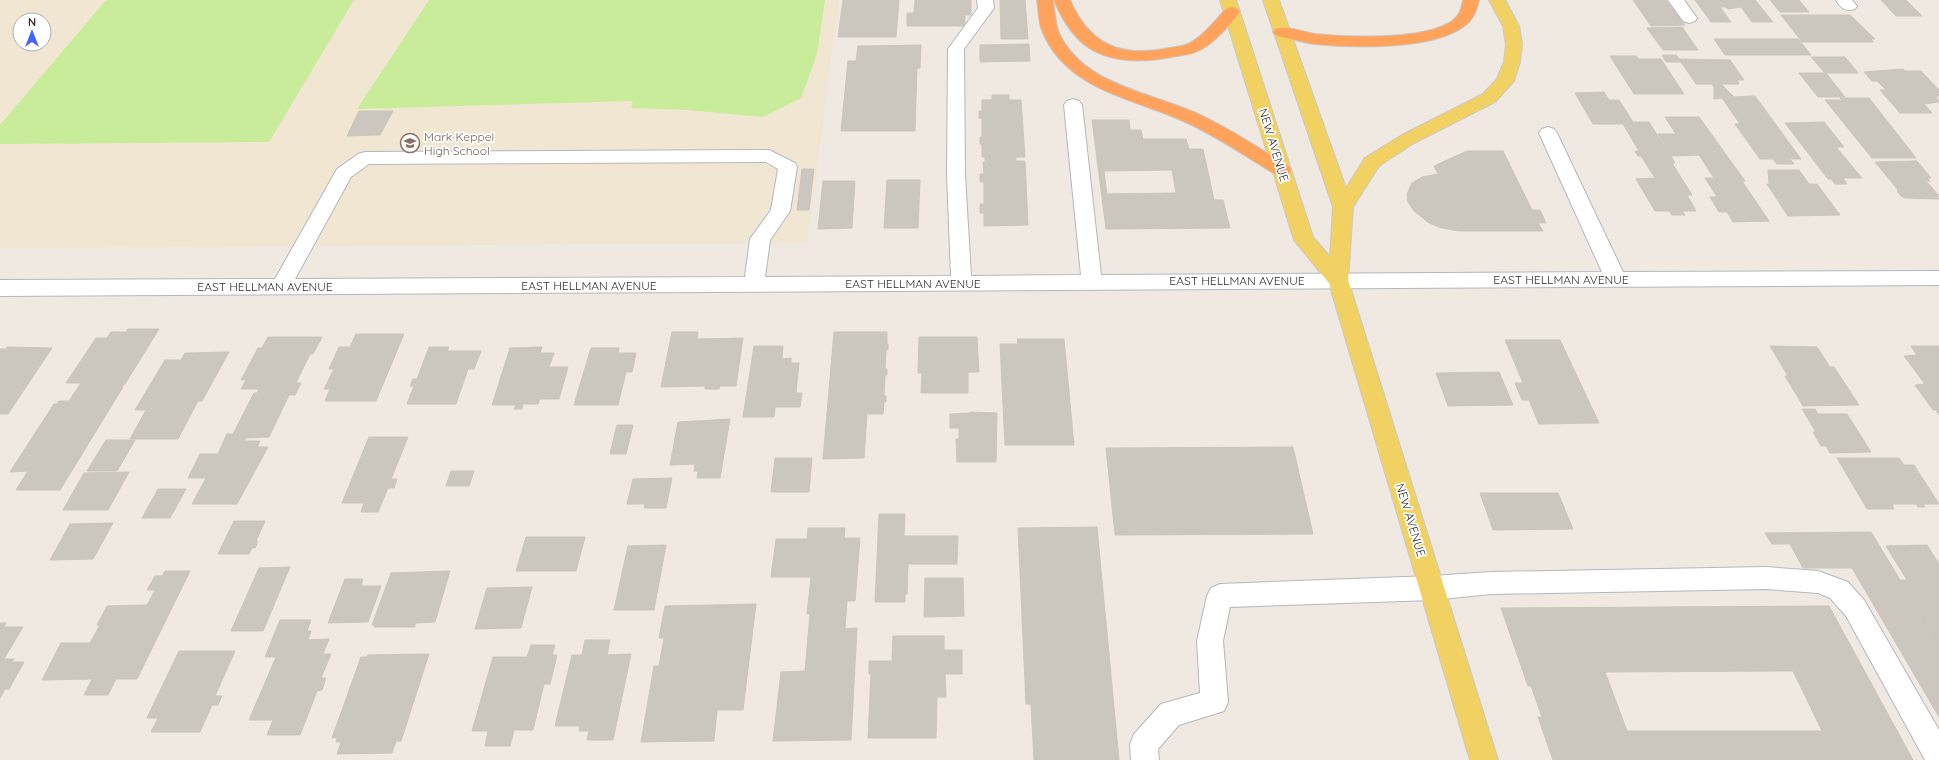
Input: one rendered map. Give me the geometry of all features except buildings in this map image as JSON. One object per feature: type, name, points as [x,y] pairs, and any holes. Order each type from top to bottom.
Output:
[{"type":"highway","points":[[1045,0],[1050,31],[1058,48],[1090,78],[1135,97],[1190,117],[1282,170]]},
{"type":"highway","points":[[1062,0],[1067,15],[1086,39],[1102,49],[1127,56],[1154,57],[1196,46],[1230,6]]},
{"type":"highway","points":[[1281,32],[1316,39],[1349,41],[1410,38],[1442,33],[1463,19],[1471,0]]},
{"type":"main road","name":"NEW AVENUE","points":[[1271,0],[1343,207],[1338,280],[1484,760]]},
{"type":"main road","points":[[1343,207],[1372,162],[1408,139],[1489,98],[1505,81],[1512,62],[1514,44],[1511,26],[1497,0]]},
{"type":"main road","name":"NEW AVENUE","points":[[1230,6],[1304,240],[1338,280]]},
{"type":"street","points":[[961,282],[956,175],[956,49],[986,8],[985,0]]},
{"type":"street","points":[[1676,0],[1689,18]]},
{"type":"street","points":[[1073,106],[1092,282]]},
{"type":"street","points":[[1548,133],[1616,280]]},
{"type":"street","points":[[281,286],[344,173],[365,158],[769,156],[788,167],[780,211],[760,239],[754,284]]},
{"type":"street","name":"EAST HELLMAN AVENUE","points":[[0,288],[1939,278]]},
{"type":"street","points":[[1145,760],[1144,744],[1170,714],[1214,702],[1210,641],[1220,596],[1432,588],[1491,583],[1766,578],[1818,582],[1839,590],[1855,608],[1939,757]]},
{"type":"shaded area","name":"Mark Keppel High School","points":[[0,0],[839,0],[807,243],[0,248]]},
{"type":"green space","points":[[106,0],[354,0],[269,142],[0,144],[0,125]]},
{"type":"green space","points":[[429,0],[825,0],[817,54],[801,98],[763,117],[687,110],[631,108],[633,101],[357,109]]},
{"type":"place","name":"Mark Keppel High School","points":[[410,143]]}]
